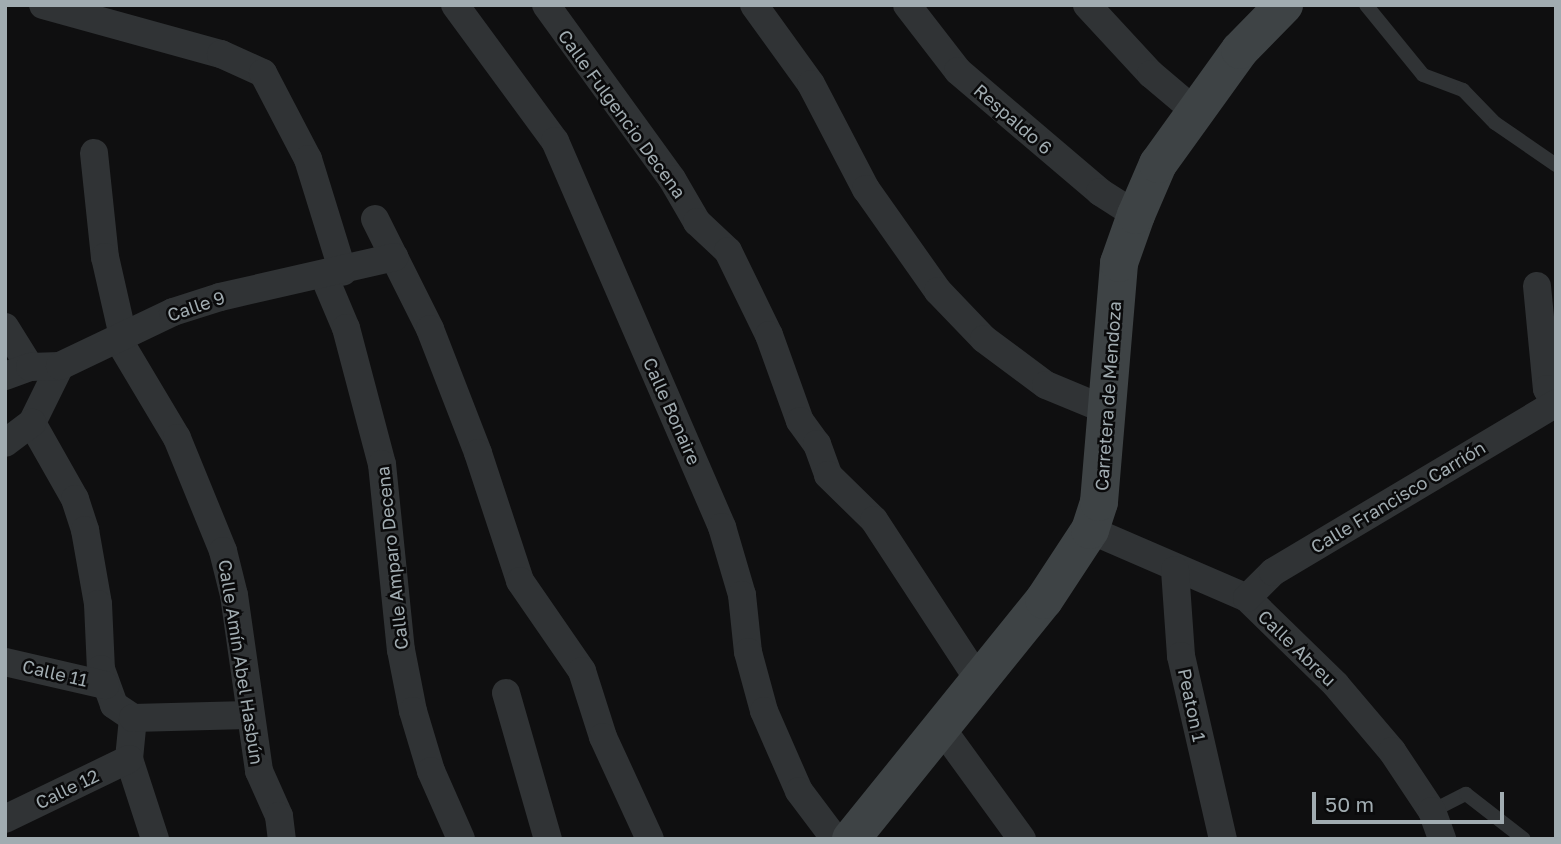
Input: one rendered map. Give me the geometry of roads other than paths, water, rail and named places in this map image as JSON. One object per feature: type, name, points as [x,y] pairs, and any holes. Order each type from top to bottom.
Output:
[{"type":"street","name":"Calle Amparo Decena","points":[[43,5],[222,54],[263,73],[308,159],[346,328],[382,464],[401,650],[413,711],[431,771],[461,839]]},
{"type":"street","name":"Calle Bonaire","points":[[455,5],[555,141],[722,527],[742,595],[748,652],[764,711],[799,791],[835,839]]},
{"type":"street","name":"Calle Fulgencio Decena","points":[[546,5],[585,65],[617,100],[657,156],[697,222],[728,251],[769,335],[800,421],[817,444],[828,475],[874,520],[980,682]]},
{"type":"street","points":[[754,5],[811,84],[866,189],[938,291],[984,339],[1046,385],[1104,409]]},
{"type":"street","name":"Respaldo 6","points":[[906,5],[958,71],[1100,192],[1136,215]]},
{"type":"street","points":[[1087,5],[1151,74],[1196,112]]},
{"type":"street","name":"Carretera de Mendoza","points":[[851,839],[980,682],[1069,568],[1090,530],[1099,502],[1104,409],[1118,263],[1158,164],[1240,50],[1284,5]]},
{"type":"street","name":"Calle Amín Abel Hasbún","points":[[94,153],[105,257],[120,338],[177,438],[211,517],[234,595],[247,715],[259,771],[279,816],[282,839]]},
{"type":"street","points":[[375,219],[430,329],[473,440],[520,581],[582,671],[603,737],[650,839]]},
{"type":"street","name":"Calle 9","points":[[18,371],[60,366],[220,297],[334,274],[394,257]]},
{"type":"street","points":[[1537,286],[1547,389],[1555,404]]},
{"type":"street","points":[[5,327],[18,371]]},
{"type":"street","points":[[5,443],[32,423],[60,366]]},
{"type":"street","name":"Calle Francisco Carrión","points":[[1247,598],[1273,572],[1555,404]]},
{"type":"street","points":[[32,423],[75,499],[85,530],[98,604],[105,685],[114,705],[133,718],[247,715]]},
{"type":"street","name":"Calle Abreu","points":[[1090,530],[1175,570],[1247,598],[1336,685],[1392,751],[1432,811],[1442,839]]},
{"type":"street","name":"Peaton 1","points":[[1175,570],[1181,656],[1223,839]]},
{"type":"street","name":"Calle 11","points":[[5,662],[105,685]]},
{"type":"street","points":[[506,693],[548,839]]},
{"type":"street","points":[[133,718],[129,759],[155,839]]},
{"type":"street","points":[[942,729],[1022,839]]},
{"type":"street","name":"Calle 12","points":[[5,819],[129,759]]},
{"type":"lane","points":[[1366,5],[1423,75],[1463,90],[1495,123],[1556,166]]},
{"type":"lane","points":[[1432,811],[1466,794],[1524,839]]}]
